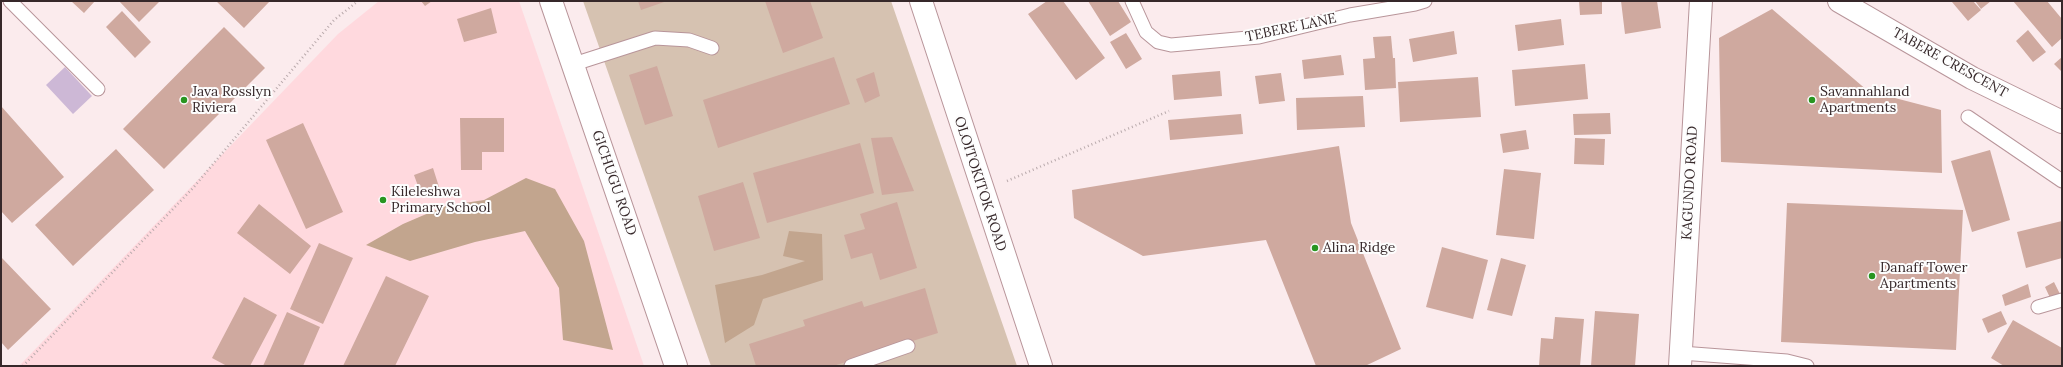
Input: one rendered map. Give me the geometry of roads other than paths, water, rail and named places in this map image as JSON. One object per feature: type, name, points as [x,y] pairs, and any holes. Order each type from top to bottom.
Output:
[{"type":"street","name":"GICHUGU ROAD","points":[[551,1],[574,64],[676,366]]},
{"type":"street","name":"OLOITOKITOK ROAD","points":[[921,1],[1041,366]]},
{"type":"street","name":"KAGUNDO ROAD","points":[[1680,359],[1701,1]]},
{"type":"street","name":"TABERE CRESCENT","points":[[1839,1],[1972,78],[2062,122]]},
{"type":"lane","points":[[10,1],[98,88]]},
{"type":"lane","name":"TEBERE LANE","points":[[1132,1],[1146,32],[1158,42],[1171,45],[1259,37],[1350,15],[1425,1]]},
{"type":"lane","points":[[574,64],[655,38],[689,40],[712,48]]},
{"type":"lane","points":[[1968,117],[2062,181]]},
{"type":"lane","points":[[2038,307],[2062,300]]},
{"type":"lane","points":[[851,366],[908,346]]},
{"type":"lane","points":[[1680,359],[1787,361],[1807,366]]},
{"type":"place","name":"Java Rosslyn Riviera","points":[[184,100]]},
{"type":"place","name":"Savannahland Apartments","points":[[1812,100]]},
{"type":"place","name":"Kileleshwa Primary School","points":[[383,200]]},
{"type":"place","name":"Alina Ridge","points":[[1315,248]]},
{"type":"place","name":"Danaff Tower Apartments","points":[[1872,276]]}]
